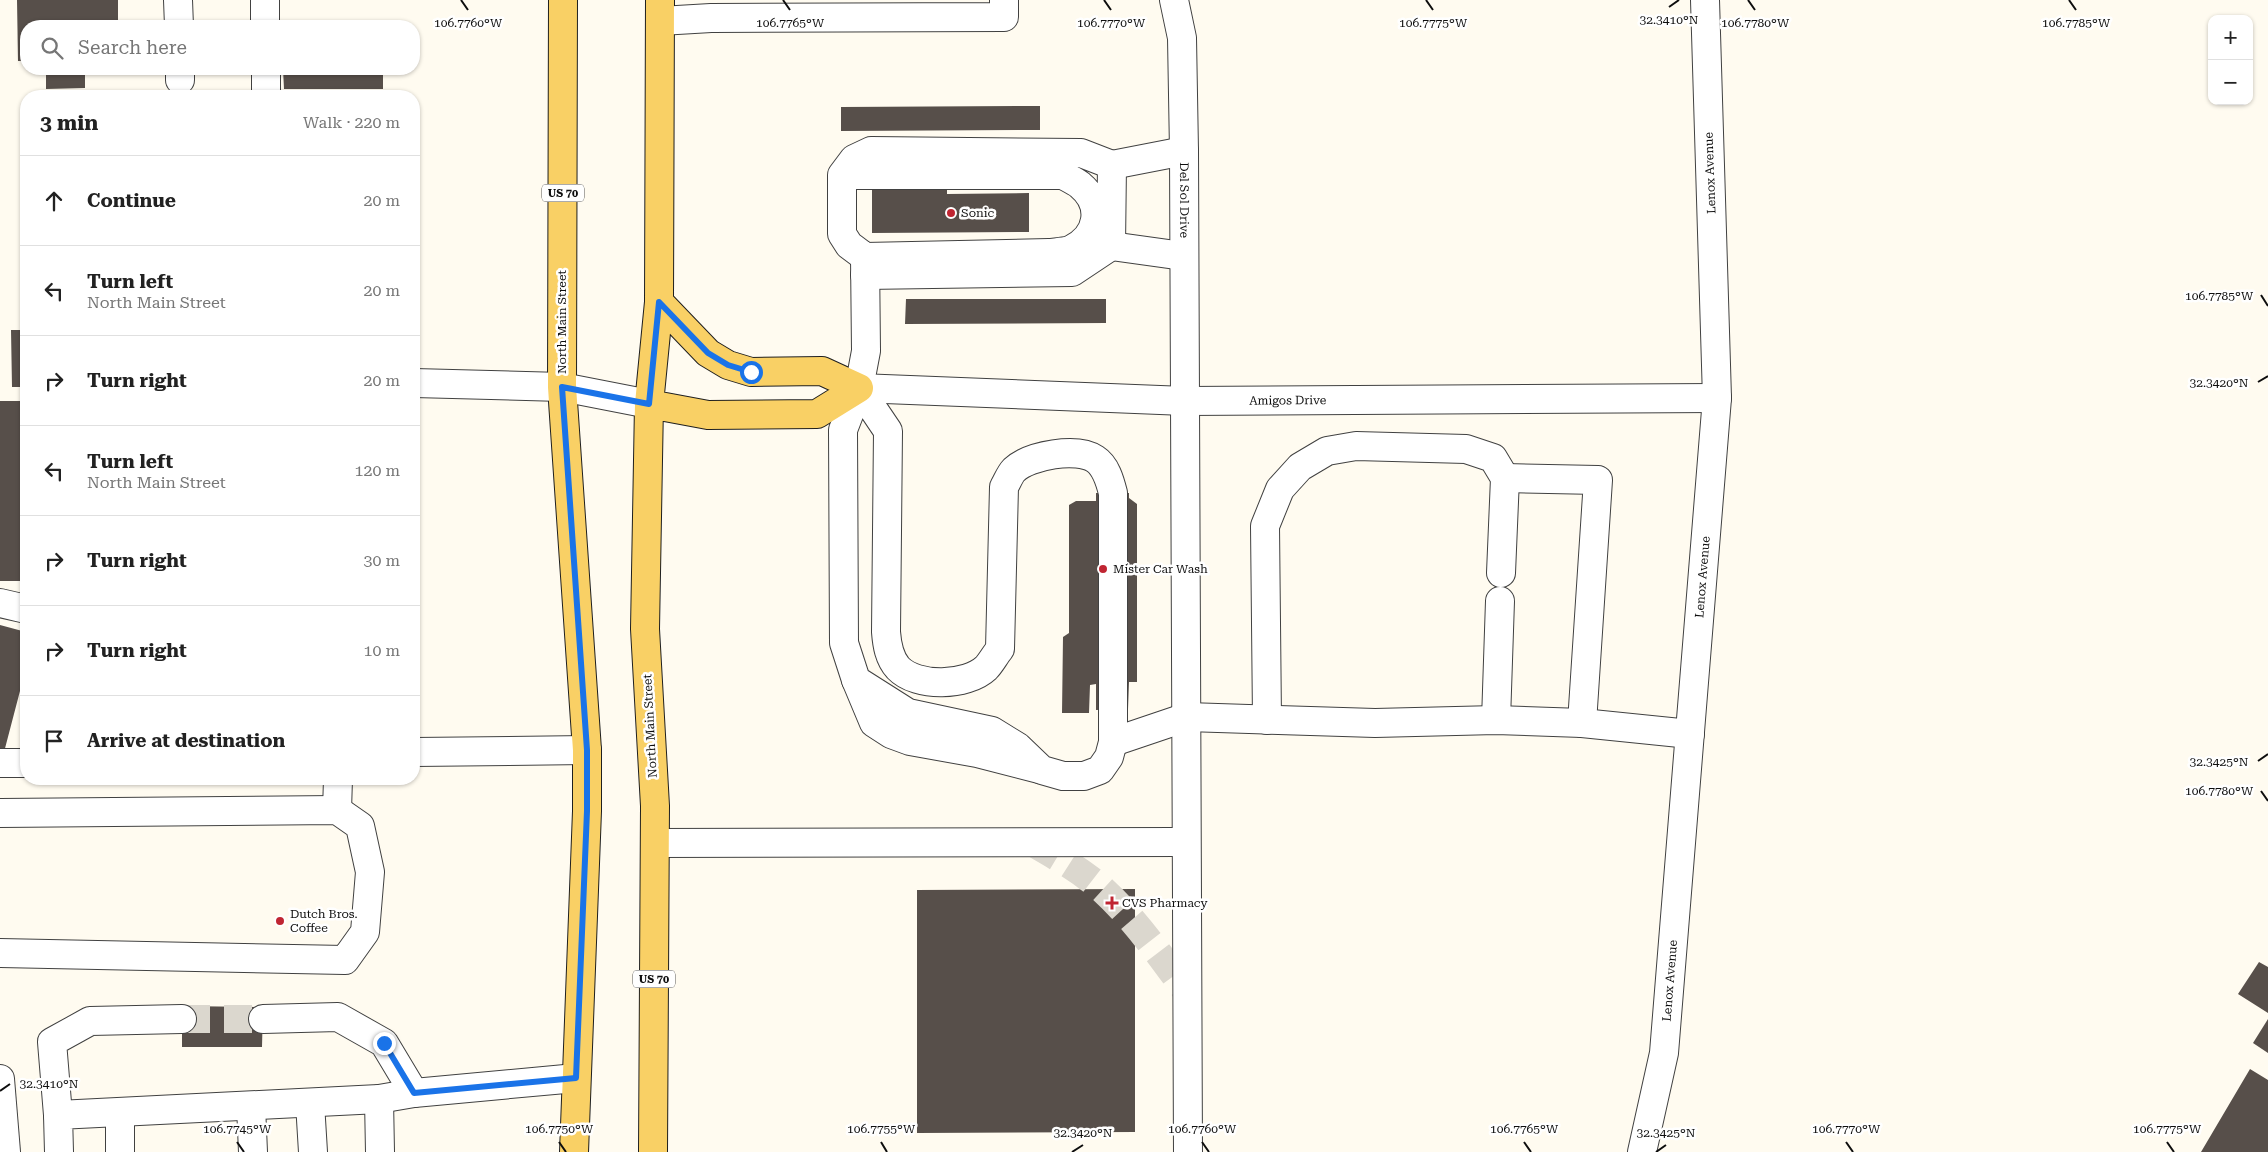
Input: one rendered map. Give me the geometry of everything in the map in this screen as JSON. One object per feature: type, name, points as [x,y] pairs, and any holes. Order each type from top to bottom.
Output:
[{"type":"main road","name":"North Main Street","points":[[563,0],[562,387],[587,750],[587,811],[574,1152]]},
{"type":"main road","name":"North Main Street","points":[[654,1152],[655,806],[645,630],[649,404],[659,302],[660,10]]},
{"type":"main road","points":[[659,302],[708,353],[728,365],[751,372],[822,371],[860,388]]},
{"type":"main road","points":[[649,404],[708,414],[817,414],[860,388]]},
{"type":"street","points":[[178,0],[179,20]]},
{"type":"street","points":[[265,0],[265,20]]},
{"type":"street","points":[[660,10],[711,18],[830,9],[1004,17],[1004,0]]},
{"type":"street","name":"Del Sol Drive","points":[[1174,0],[1182,38],[1184,151],[1188,1152]]},
{"type":"street","name":"Lenox Avenue","points":[[1642,1152],[1664,1053],[1717,398],[1705,0]]},
{"type":"street","points":[[266,75],[266,90]]},
{"type":"street","points":[[860,388],[888,430],[886,632],[888,652],[899,669],[918,680],[940,683],[963,680],[986,668],[1000,649],[1004,487],[1014,470],[1037,458],[1082,453],[1097,460],[1109,477],[1113,493],[1113,742],[1109,757],[1100,770],[1084,776],[1063,776],[1042,770],[1018,747],[992,731],[908,713],[856,680],[844,643],[843,430],[860,388],[866,351],[865,266],[842,234],[842,175],[854,159],[871,151],[1081,153],[1112,165],[1184,151]]},
{"type":"street","points":[[1111,246],[1112,165]]},
{"type":"street","points":[[842,175],[1063,175],[1080,185],[1092,201],[1096,220],[1090,238],[1070,250],[865,266]]},
{"type":"street","points":[[865,266],[1072,272],[1111,246],[1183,256]]},
{"type":"street","points":[[420,383],[562,387],[649,404]]},
{"type":"street","name":"Amigos Drive","points":[[860,388],[1185,401],[1717,398]]},
{"type":"street","points":[[1267,720],[1266,526],[1280,489],[1300,467],[1327,451],[1356,446],[1466,449],[1493,458],[1505,478],[1501,573]]},
{"type":"street","points":[[1505,478],[1598,480],[1582,723]]},
{"type":"street","points":[[1496,720],[1500,600]]},
{"type":"street","points":[[0,603],[20,608]]},
{"type":"street","points":[[1113,742],[1187,717],[1374,723],[1496,720],[1582,723],[1690,734]]},
{"type":"street","points":[[420,752],[587,750]]},
{"type":"street","points":[[0,763],[20,762]]},
{"type":"street","points":[[337,810],[338,785]]},
{"type":"street","points":[[0,813],[337,810],[360,826],[370,872],[365,932],[345,960],[0,953]]},
{"type":"street","points":[[654,843],[1186,842]]},
{"type":"street","points":[[263,1019],[338,1017],[384,1043],[414,1093]]},
{"type":"street","points":[[59,1152],[52,1042],[90,1021],[182,1019]]},
{"type":"street","points":[[58,1115],[120,1114],[379,1099],[414,1093],[576,1078]]},
{"type":"street","points":[[0,1079],[6,1152]]},
{"type":"street","points":[[379,1099],[380,1152]]},
{"type":"street","points":[[310,1103],[313,1152]]},
{"type":"street","points":[[251,1106],[253,1152]]},
{"type":"street","points":[[120,1114],[120,1152]]},
{"type":"building","points":[[17,0],[118,0],[118,20],[20,20],[20,61],[18,61]]},
{"type":"building","points":[[46,75],[85,75],[85,88],[46,89]]},
{"type":"building","points":[[283,75],[383,75],[383,89],[284,89]]},
{"type":"building","points":[[1040,106],[1040,130],[841,131],[841,107]]},
{"type":"building","name":"Sonic","points":[[947,184],[947,194],[1029,193],[1029,232],[872,233],[872,185]]},
{"type":"building","points":[[906,299],[1106,299],[1106,323],[905,324]]},
{"type":"building","points":[[11,330],[20,330],[20,387],[12,387]]},
{"type":"building","points":[[0,401],[20,401],[20,581],[0,581]]},
{"type":"building","name":"Mister Car Wash","points":[[1096,493],[1129,493],[1129,498],[1137,504],[1137,682],[1129,682],[1128,709],[1096,710],[1096,684],[1090,685],[1089,713],[1062,713],[1063,637],[1069,633],[1069,505],[1076,501],[1096,501]]},
{"type":"building","points":[[0,625],[20,630],[20,691],[3,756],[0,755]]},
{"type":"building","name":"CVS Pharmacy","points":[[1135,889],[1135,1132],[917,1133],[917,890]]},
{"type":"building","points":[[2259,962],[2268,967],[2268,1013],[2238,994]]},
{"type":"building","points":[[182,1006],[263,1007],[262,1047],[182,1047]]},
{"type":"building","points":[[2268,1019],[2268,1053],[2253,1043]]},
{"type":"building","points":[[2250,1069],[2268,1080],[2268,1152],[2201,1152]]},
{"type":"tunnel","points":[[1033,843],[1069,864],[1102,889],[1126,913],[1187,992]]},
{"type":"tunnel","points":[[182,1019],[263,1019]]},
{"type":"place","name":"Sonic","points":[[951,213]]},
{"type":"place","name":"Mister Car Wash","points":[[1103,569]]},
{"type":"place","name":"CVS Pharmacy","points":[[1112,903]]},
{"type":"place","name":"Dutch Bros. Coffee","points":[[280,921]]},
{"type":"route","points":[[384,1043],[414,1093],[576,1078],[587,811],[587,750],[562,387],[649,404],[659,302],[708,353],[728,365],[751,372]]}]
